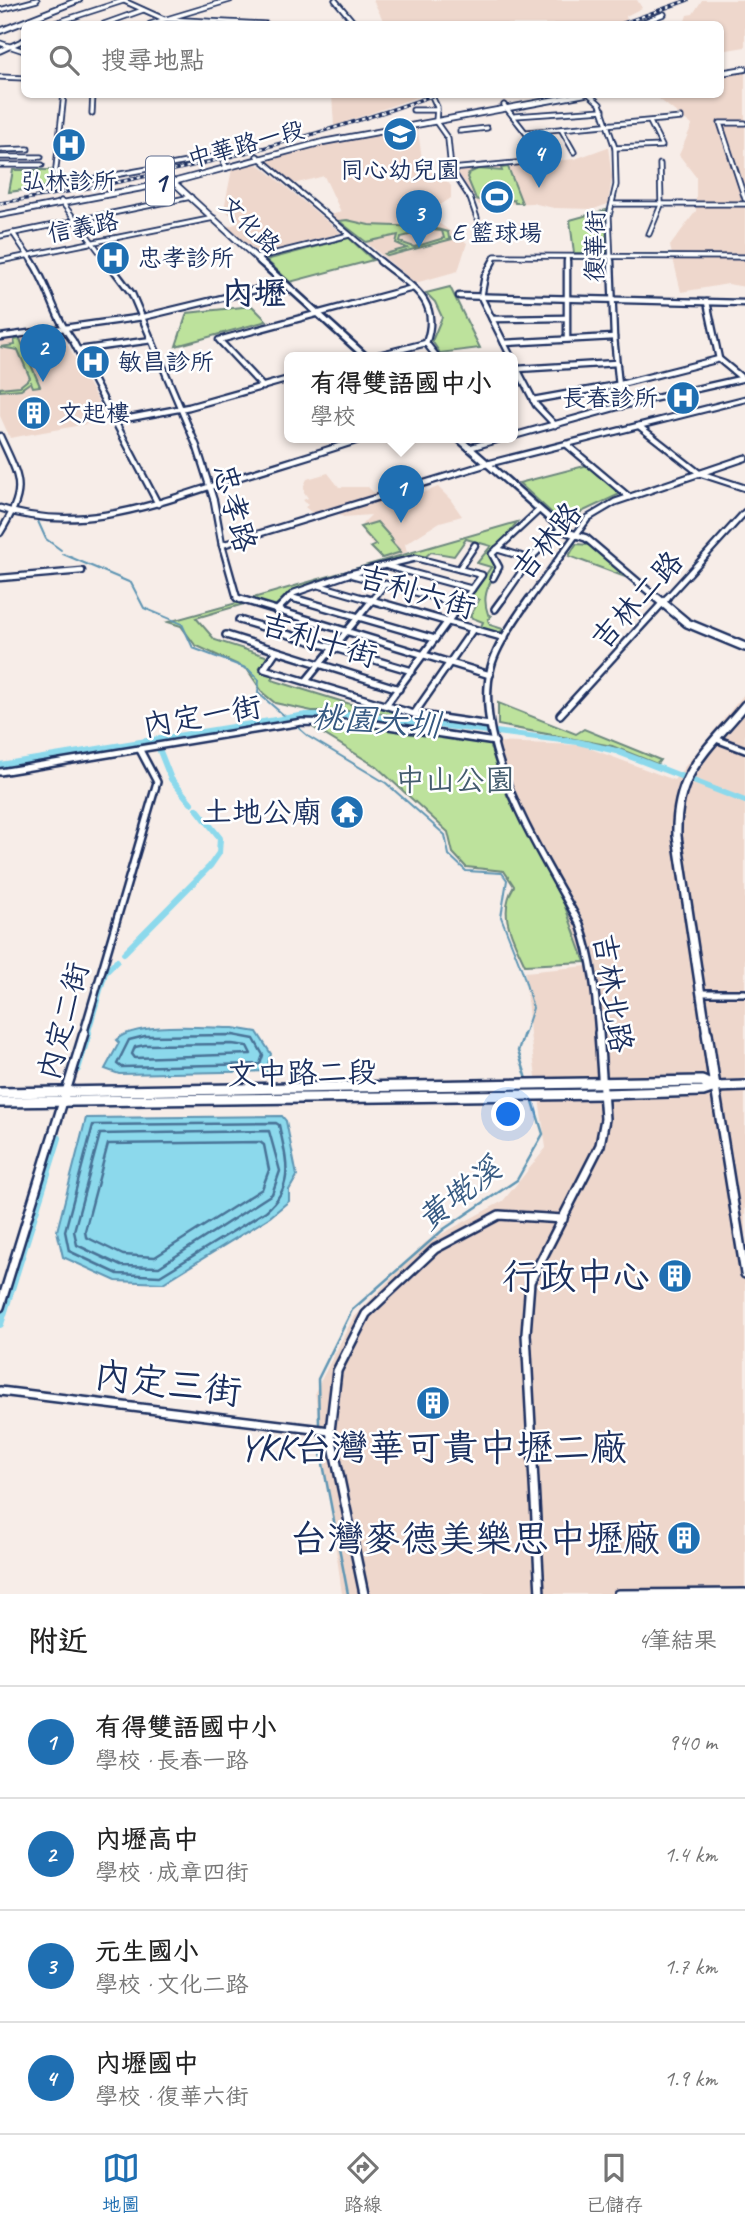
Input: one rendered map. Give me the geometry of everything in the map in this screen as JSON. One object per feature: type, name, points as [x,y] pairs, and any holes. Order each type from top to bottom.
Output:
[{"type":"main road","points":[[724,70],[745,67]]},
{"type":"main road","name":"中華路一段","points":[[505,106],[546,98]]},
{"type":"main road","name":"中華路一段","points":[[0,214],[172,180],[438,115],[560,98]]},
{"type":"street","points":[[0,10],[37,0]]},
{"type":"street","points":[[26,21],[71,0]]},
{"type":"street","points":[[27,21],[79,0]]},
{"type":"street","points":[[61,21],[122,0],[164,19],[206,21]]},
{"type":"street","points":[[158,21],[230,0]]},
{"type":"street","points":[[335,0],[352,21]]},
{"type":"street","points":[[112,21],[143,10]]},
{"type":"street","points":[[646,21],[664,14]]},
{"type":"street","points":[[0,30],[20,24]]},
{"type":"street","points":[[0,51],[21,42]]},
{"type":"street","points":[[0,43],[21,50]]},
{"type":"street","points":[[0,77],[21,78]]},
{"type":"street","points":[[64,98],[54,186],[220,156],[226,166]]},
{"type":"street","points":[[92,113],[93,98]]},
{"type":"street","points":[[433,98],[438,115],[436,122],[448,139],[451,169],[470,198],[477,218]]},
{"type":"street","name":"復華街","points":[[591,98],[603,110],[615,148],[616,185],[609,213],[614,337],[621,406]]},
{"type":"street","points":[[451,169],[547,160],[505,106]]},
{"type":"street","points":[[413,110],[438,115]]},
{"type":"street","points":[[515,116],[603,110]]},
{"type":"street","points":[[527,132],[681,118]]},
{"type":"street","points":[[615,148],[662,146],[650,122]]},
{"type":"street","points":[[612,204],[745,202],[720,123],[745,123]]},
{"type":"street","points":[[460,131],[487,128]]},
{"type":"street","points":[[561,129],[575,152]]},
{"type":"street","points":[[0,150],[28,149]]},
{"type":"street","points":[[0,157],[41,157]]},
{"type":"street","points":[[258,158],[413,288],[430,306],[434,322],[426,343]]},
{"type":"street","points":[[649,234],[661,205],[660,164]]},
{"type":"street","points":[[0,165],[41,165]]},
{"type":"street","name":"文化路","points":[[172,180],[362,352]]},
{"type":"street","points":[[0,236],[191,197]]},
{"type":"street","name":"忠孝路","points":[[62,202],[132,294],[143,317],[181,409],[209,487],[237,598],[490,675]]},
{"type":"street","name":"信義路","points":[[0,261],[214,218]]},
{"type":"street","points":[[13,233],[41,274],[64,329],[78,350],[158,504]]},
{"type":"street","points":[[256,258],[349,235]]},
{"type":"street","points":[[508,352],[481,297],[485,276],[495,256],[745,257]]},
{"type":"street","points":[[567,257],[567,339]]},
{"type":"street","points":[[0,337],[143,317],[284,283]]},
{"type":"street","points":[[263,387],[219,340],[315,312],[413,288]]},
{"type":"street","points":[[459,296],[745,303]]},
{"type":"street","points":[[707,302],[719,359],[743,378]]},
{"type":"street","points":[[492,319],[565,318]]},
{"type":"street","points":[[504,343],[614,337]]},
{"type":"street","points":[[78,350],[152,340]]},
{"type":"street","points":[[389,352],[426,343]]},
{"type":"street","points":[[426,343],[432,352]]},
{"type":"street","points":[[533,400],[617,385],[719,359]]},
{"type":"street","points":[[518,369],[617,363]]},
{"type":"street","points":[[518,371],[533,400],[555,425]]},
{"type":"street","points":[[518,435],[621,406],[743,378]]},
{"type":"street","points":[[114,421],[181,409],[284,381]]},
{"type":"street","points":[[222,545],[487,464],[745,400]]},
{"type":"street","points":[[639,426],[699,472],[745,488]]},
{"type":"street","points":[[0,436],[22,484],[20,502],[0,533]]},
{"type":"street","points":[[0,508],[13,513],[59,519],[100,518],[158,504],[349,443]]},
{"type":"street","points":[[464,443],[561,528],[586,538],[694,627],[745,647]]},
{"type":"street","points":[[469,448],[483,443]]},
{"type":"street","points":[[566,444],[629,496]]},
{"type":"street","name":"吉林路","points":[[492,733],[488,705],[490,675],[505,638],[574,534],[588,518],[629,496],[745,458]]},
{"type":"street","points":[[493,578],[499,567],[492,554],[539,510]]},
{"type":"street","name":"吉林二路","points":[[560,715],[745,512]]},
{"type":"street","points":[[495,609],[530,559],[561,528]]},
{"type":"street","points":[[459,569],[475,545]]},
{"type":"street","points":[[497,550],[530,559]]},
{"type":"street","points":[[276,611],[289,597],[318,585],[349,574],[416,558],[482,575],[386,705]]},
{"type":"street","points":[[385,565],[472,589]]},
{"type":"street","points":[[0,578],[82,571]]},
{"type":"street","points":[[349,574],[460,604]]},
{"type":"street","points":[[306,681],[386,584]]},
{"type":"street","name":"吉利六街","points":[[318,585],[505,638]]},
{"type":"street","points":[[289,597],[435,639]]},
{"type":"street","points":[[239,620],[412,671]]},
{"type":"street","points":[[414,714],[473,629]]},
{"type":"street","name":"吉利十街","points":[[226,635],[399,689]]},
{"type":"street","points":[[276,651],[264,669],[414,714],[492,733]]},
{"type":"street","points":[[745,705],[684,779],[676,808],[677,835],[745,1274]]},
{"type":"street","name":"內定一街","points":[[0,772],[302,722],[344,719],[492,733]]},
{"type":"street","name":"吉林北路","points":[[492,733],[513,800],[580,924],[588,946],[595,982],[604,1094],[605,1119],[600,1146],[530,1282],[526,1334],[540,1594]]},
{"type":"street","points":[[716,740],[745,750]]},
{"type":"street","name":"內定二街","points":[[0,1307],[66,1097],[104,958],[158,782],[140,750]]},
{"type":"street","points":[[701,993],[745,993]]},
{"type":"street","name":"文中路二段","points":[[0,1102],[66,1097],[603,1083],[702,1081],[715,1087]]},
{"type":"street","points":[[715,1087],[745,1086]]},
{"type":"street","name":"文中路二段","points":[[0,1093],[66,1097],[604,1094],[703,1091],[715,1087]]},
{"type":"street","points":[[364,1594],[330,1431],[337,1371],[366,1314],[435,1249],[499,1215],[564,1219]]},
{"type":"street","name":"內定三街","points":[[0,1391],[330,1431]]},
{"type":"street","points":[[618,1594],[745,1593]]},
{"type":"shaded area","points":[[373,0],[637,0],[642,8],[626,16],[627,21],[384,21]]},
{"type":"shaded area","points":[[702,0],[745,0],[745,47],[724,50],[724,21],[685,21],[687,15],[693,14]]},
{"type":"shaded area","points":[[745,70],[745,287],[728,284],[681,292],[670,246],[696,211],[696,177],[679,155],[692,125],[658,98],[724,98],[724,74]]},
{"type":"shaded area","points":[[332,98],[414,98],[334,126]]},
{"type":"shaded area","points":[[414,127],[418,131],[424,173],[438,171],[451,186],[451,198],[425,215],[430,219],[421,226],[337,221],[331,215],[341,212],[324,176],[294,184],[266,162],[268,159],[312,147]]},
{"type":"shaded area","points":[[608,147],[612,177],[608,204],[594,209],[554,208],[532,203],[479,205],[456,170],[575,159]]},
{"type":"shaded area","points":[[253,163],[261,166],[341,233],[259,254],[226,227],[239,223],[224,209],[232,169]]},
{"type":"shaded area","points":[[440,224],[467,243],[458,271],[415,283],[366,242]]},
{"type":"shaded area","points":[[62,333],[109,420],[10,438],[0,416],[0,340]]},
{"type":"shaded area","points":[[328,473],[339,487],[368,487],[376,495],[313,514],[305,507],[308,505],[303,500],[308,498],[304,485],[307,479]]},
{"type":"shaded area","points":[[438,487],[462,516],[440,522],[405,544],[407,552],[385,559],[365,536],[362,524],[371,515],[343,517],[336,510],[413,488],[420,494]]},
{"type":"shaded area","points":[[745,693],[745,1594],[342,1594],[315,1392],[353,1318],[425,1243],[503,1201],[546,1148],[530,1034],[525,972],[587,966],[489,739],[495,742],[581,745],[674,780]]},
{"type":"green space","points":[[508,167],[522,203],[515,203],[514,200],[489,204],[476,199],[467,177],[469,173],[478,169],[502,171],[501,168]]},
{"type":"green space","points":[[13,170],[53,170],[51,186],[9,192]]},
{"type":"green space","points":[[606,210],[607,253],[574,253],[570,220]]},
{"type":"green space","points":[[339,221],[421,227],[415,231],[430,227],[448,232],[449,238],[456,238],[388,256],[385,254],[407,248],[396,243],[398,235],[366,242]],"holes":[[[430,230],[442,231],[444,238],[414,247],[400,242],[401,237]]]},
{"type":"green space","points":[[349,238],[373,260],[290,282],[266,260]]},
{"type":"green space","points":[[450,287],[480,348],[439,352],[432,341],[442,317],[435,302],[426,293]]},
{"type":"green space","points":[[252,306],[267,321],[176,346],[187,313]]},
{"type":"green space","points":[[20,339],[40,386],[33,387],[31,382],[21,389],[0,391],[0,388],[20,386],[30,378],[18,350],[0,347],[15,345],[14,340]]},
{"type":"green space","points":[[588,465],[622,493],[571,517],[554,515],[519,483]]},
{"type":"green space","points":[[377,522],[401,552],[382,558],[371,547],[376,545],[360,527]]},
{"type":"green space","points":[[517,522],[491,556],[498,568],[487,590],[485,601],[491,616],[488,620],[490,625],[503,629],[499,634],[480,629],[483,622],[470,617],[479,600],[471,596],[491,567],[477,563],[491,546],[466,539],[454,556],[431,552],[424,558],[396,560],[360,568],[296,590],[275,608],[246,600]]},
{"type":"green space","points":[[576,544],[589,545],[628,578],[569,556]]},
{"type":"green space","points":[[240,602],[244,604],[196,618],[215,640],[269,657],[260,667],[277,673],[272,680],[360,707],[364,702],[417,716],[488,727],[360,711],[312,711],[275,703],[263,693],[247,669],[195,645],[181,626],[168,622]]},
{"type":"green space","points":[[498,703],[576,734],[584,729],[660,760],[657,764],[612,746],[498,725]]},
{"type":"green space","name":"中山公園","points":[[349,720],[488,741],[507,795],[564,904],[585,962],[525,965],[509,926],[507,906],[514,886],[504,871],[466,867],[453,853],[448,832],[377,767],[306,723]]},
{"type":"water","points":[[154,1028],[233,1028],[257,1032],[271,1054],[268,1064],[273,1066],[273,1071],[119,1074],[105,1069],[119,1043],[116,1040],[126,1034]]},
{"type":"water","points":[[282,1116],[286,1121],[297,1176],[289,1190],[289,1201],[270,1217],[163,1283],[116,1281],[63,1257],[57,1231],[86,1118]]},
{"type":"waterway","points":[[37,519],[46,539],[61,550]]},
{"type":"waterway","name":"黃墘溪","points":[[63,554],[131,583],[144,608],[182,624],[193,648],[248,669],[259,680],[258,693],[309,737],[386,783],[445,835],[449,855],[466,871],[502,873],[507,880],[501,917],[522,970],[533,1008],[524,1035]]},
{"type":"waterway","name":"桃園大圳","points":[[0,765],[306,715],[357,715],[578,742],[616,751],[745,801]]},
{"type":"waterway","points":[[156,741],[171,779],[191,803]]},
{"type":"waterway","points":[[124,953],[210,866],[219,853],[220,838],[197,809]]},
{"type":"waterway","points":[[87,1035],[105,973],[117,961]]},
{"type":"waterway","points":[[77,1069],[88,1033]]},
{"type":"waterway","name":"黃墘溪","points":[[524,1033],[518,1051],[527,1079]]},
{"type":"waterway","name":"黃墘溪","points":[[319,1426],[318,1379],[352,1310],[444,1229],[517,1180],[543,1134],[532,1098]]},
{"type":"waterway","points":[[0,1324],[58,1138]]},
{"type":"waterway","name":"黃墘溪","points":[[320,1432],[320,1448],[348,1594]]},
{"type":"railway","points":[[629,21],[688,0]]},
{"type":"railway","points":[[0,203],[56,194],[221,159],[329,129],[425,98]]},
{"type":"place","name":"同心幼兒園","points":[[400,134]]},
{"type":"place","name":"弘林診所","points":[[69,145]]},
{"type":"place","name":"內壢國中","points":[[539,188]]},
{"type":"place","name":"E 籃球場","points":[[497,197]]},
{"type":"place","name":"元生國小","points":[[419,248]]},
{"type":"place","name":"忠孝診所","points":[[113,258]]},
{"type":"place","name":"敏昌診所","points":[[93,362]]},
{"type":"place","name":"內壢高中","points":[[43,382]]},
{"type":"place","name":"長春診所","points":[[683,398]]},
{"type":"place","name":"文起樓","points":[[34,413]]},
{"type":"place","name":"有得雙語國中小","points":[[401,523]]},
{"type":"place","name":"土地公廟","points":[[347,812]]},
{"type":"place","name":"行政中心","points":[[675,1276]]},
{"type":"place","name":"YKK台灣華可貴中壢二廠","points":[[433,1403]]},
{"type":"place","name":"台灣麥德美樂思中壢廠","points":[[684,1538]]},
{"type":"district","name":"內壢","points":[[254,293]]}]
